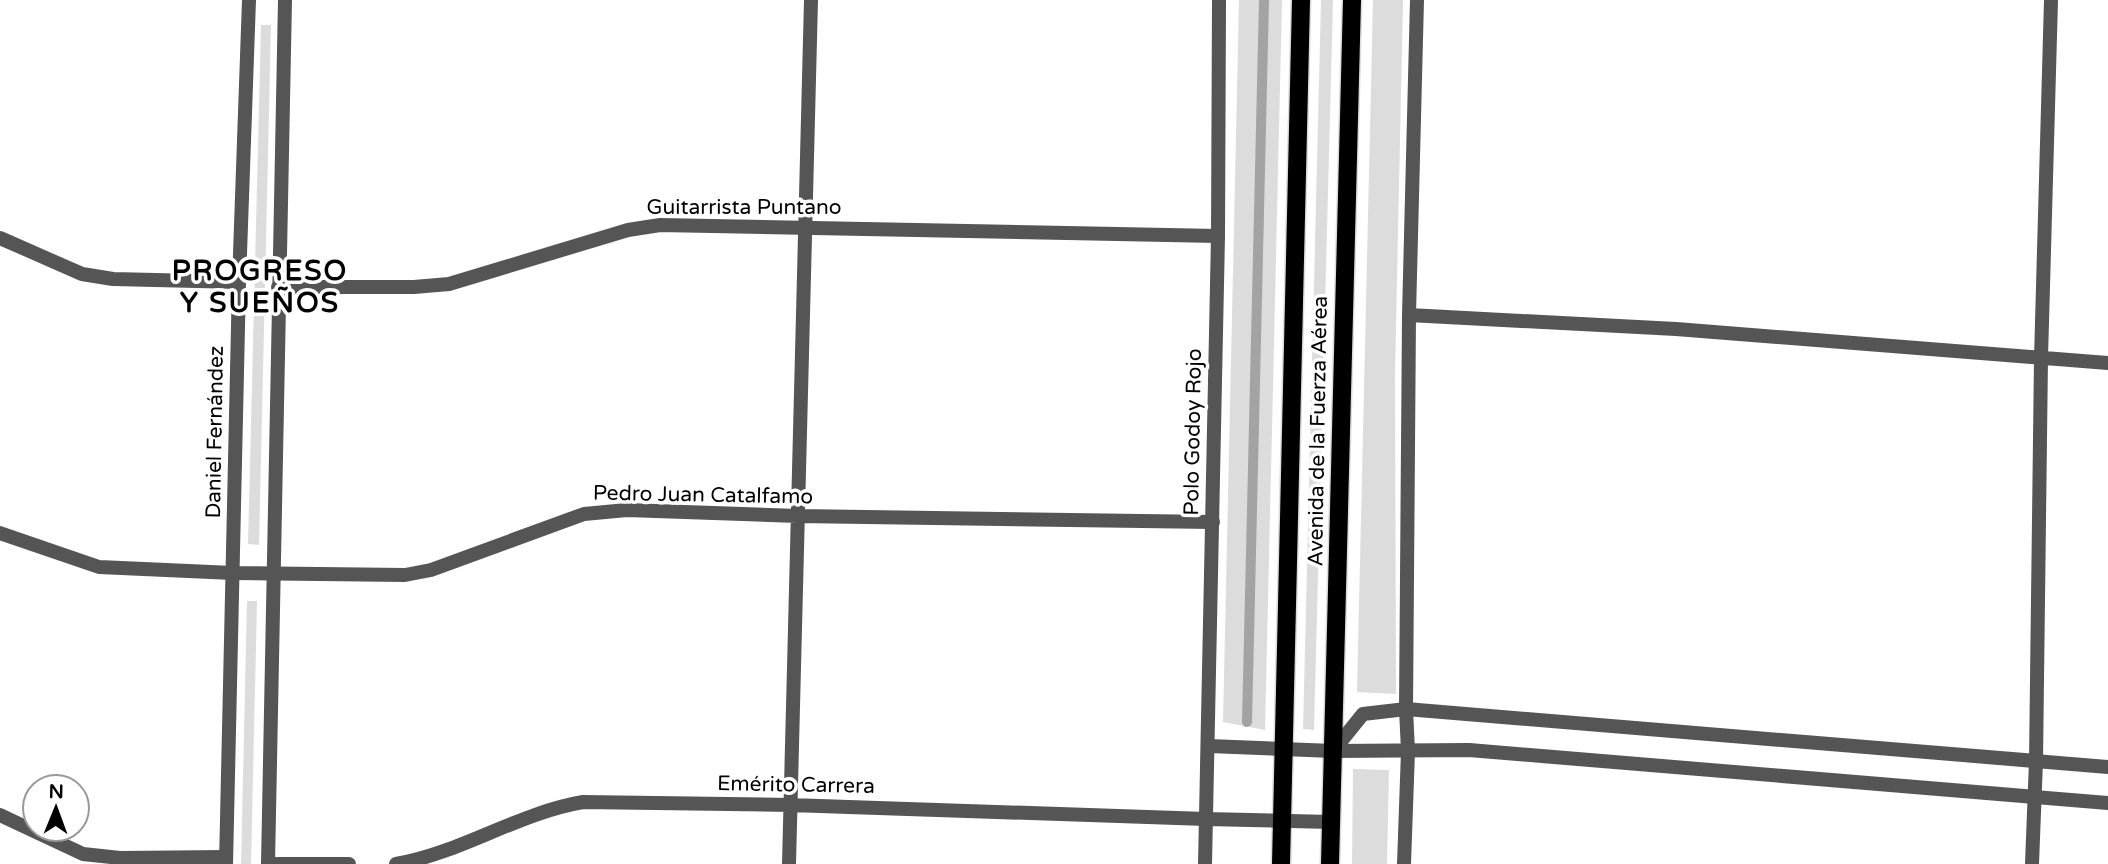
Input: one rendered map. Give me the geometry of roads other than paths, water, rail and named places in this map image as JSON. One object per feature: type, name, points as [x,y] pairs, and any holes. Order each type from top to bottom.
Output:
[{"type":"main road","name":"Avenida de la Fuerza Aérea","points":[[1281,864],[1301,0]]},
{"type":"main road","name":"Avenida de la Fuerza Aérea","points":[[1330,864],[1352,0]]},
{"type":"street","name":"Daniel Fernández","points":[[226,861],[239,282],[249,0]]},
{"type":"street","points":[[285,0],[268,864],[349,864]]},
{"type":"street","points":[[789,864],[811,0]]},
{"type":"street","name":"Polo Godoy Rojo","points":[[1205,864],[1218,236],[1219,0]]},
{"type":"street","points":[[1404,864],[1408,751],[1409,315],[1417,0]]},
{"type":"street","points":[[2032,864],[2036,761],[2041,358],[2051,0]]},
{"type":"street","name":"Guitarrista Puntano","points":[[278,287],[414,288],[449,284],[628,230],[660,225],[1218,236]]},
{"type":"street","points":[[0,238],[82,274],[113,279],[239,282]]},
{"type":"street","points":[[1409,315],[1676,329],[2108,363]]},
{"type":"street","name":"Pedro Juan Catalfamo","points":[[0,533],[99,567],[233,573],[405,575],[431,570],[584,514],[627,510],[798,516],[1213,522]]},
{"type":"street","points":[[1332,751],[1363,713],[1406,709],[2108,767]]},
{"type":"street","points":[[1209,746],[1332,751],[1469,750],[2108,803]]},
{"type":"street","name":"Emérito Carrera","points":[[396,864],[422,860],[555,807],[583,802],[790,805],[1331,822]]},
{"type":"street","points":[[0,816],[83,854],[120,858],[226,861]]},
{"type":"waterway","points":[[1247,722],[1264,0]]},
{"type":"district","name":"PROGRESO Y SUEÑOS","points":[[260,287]]}]
